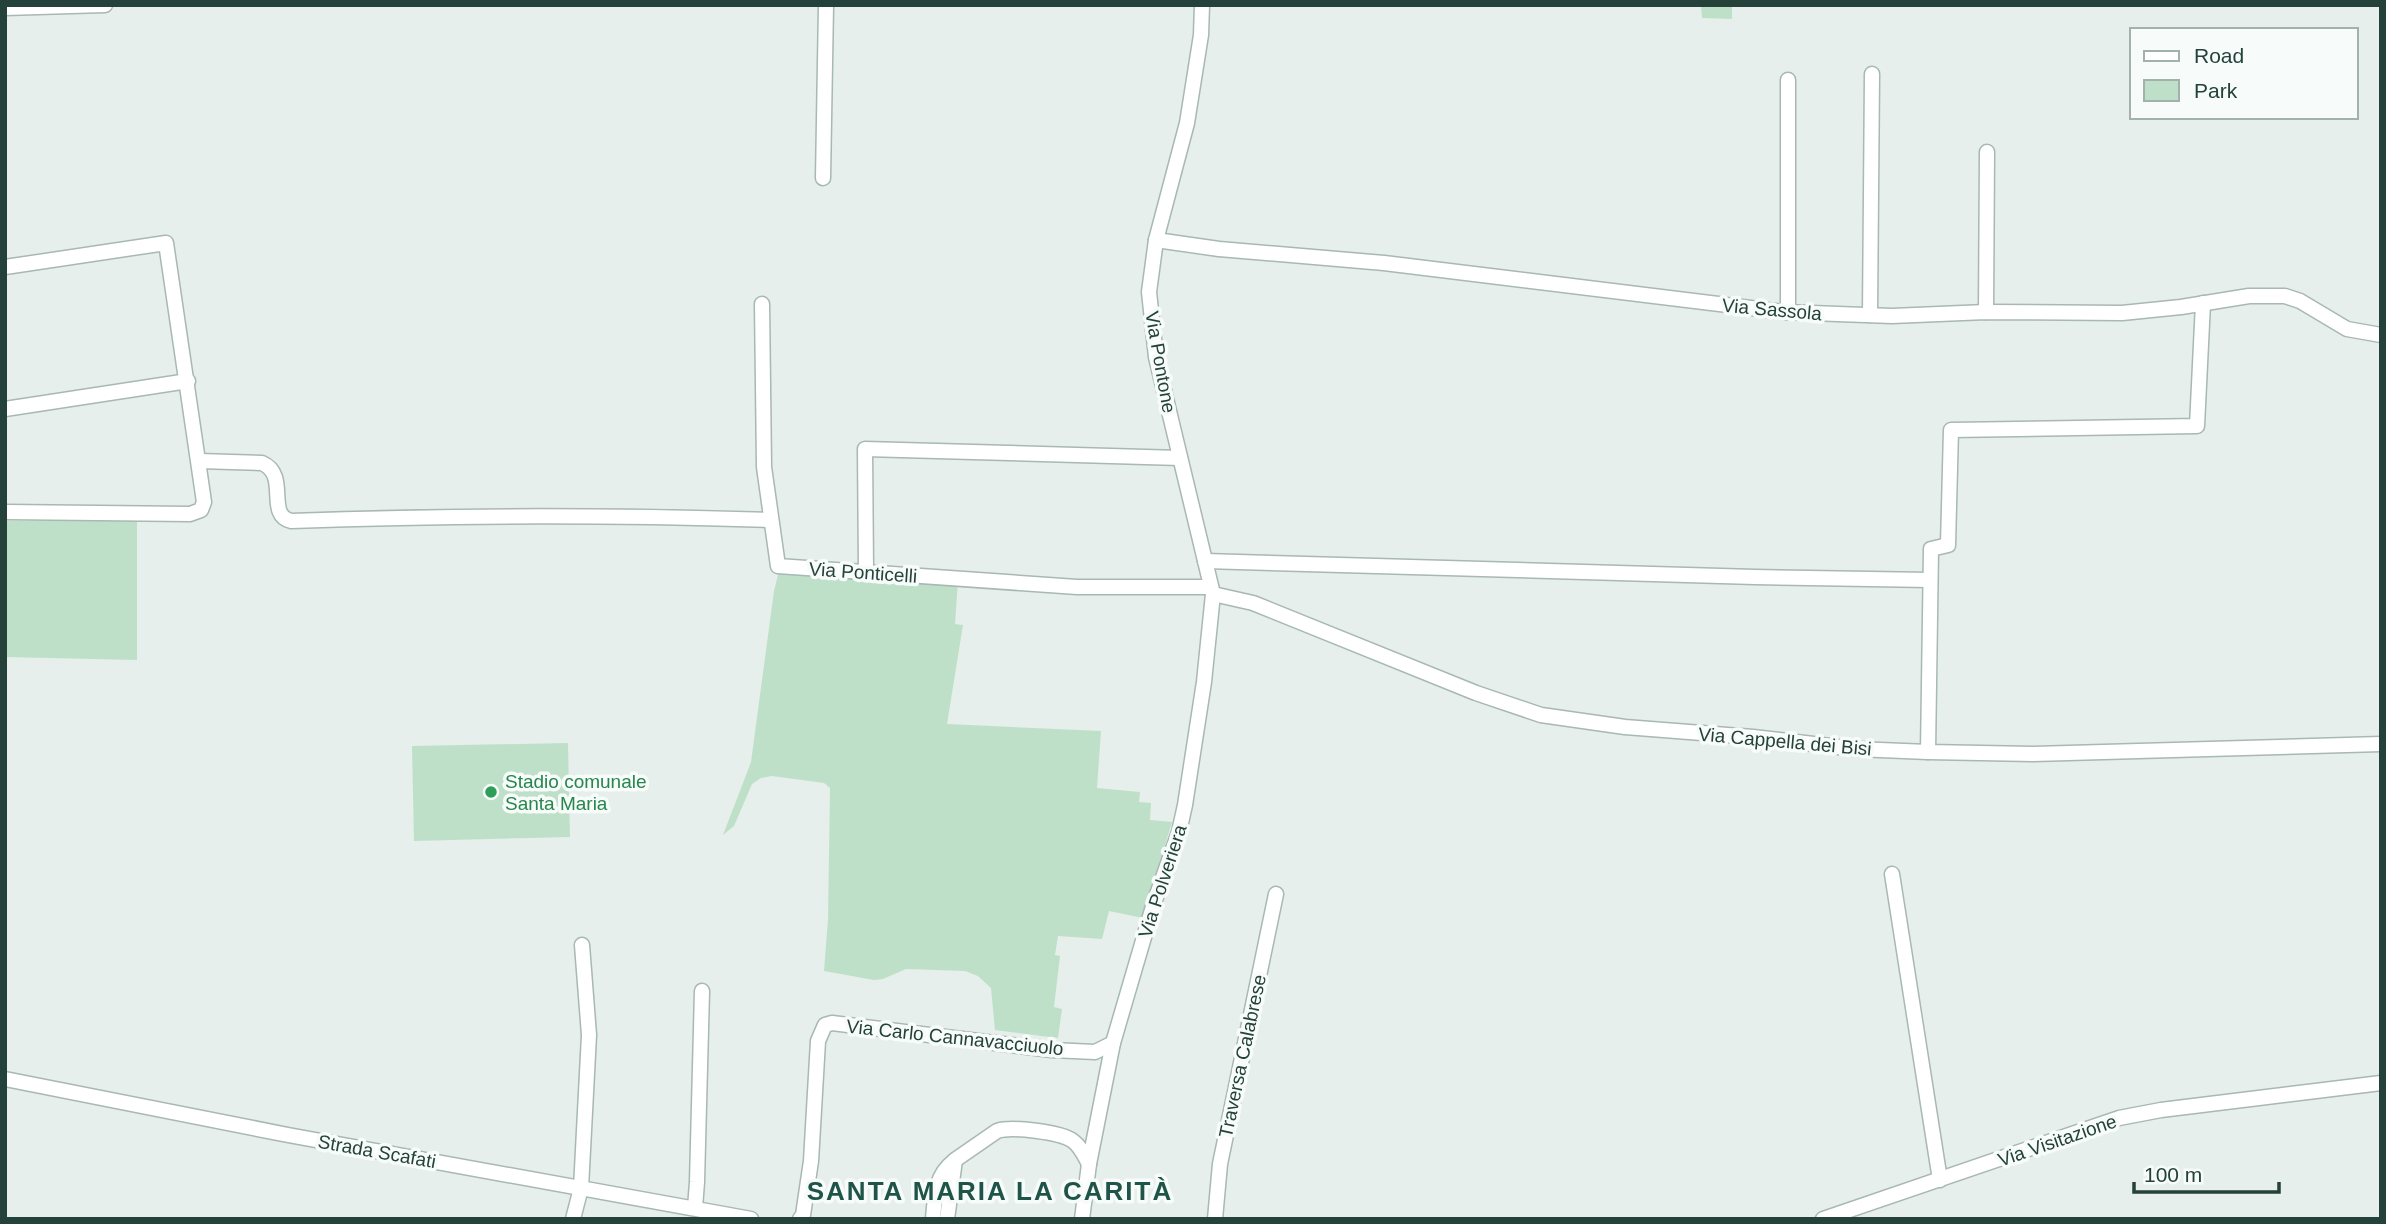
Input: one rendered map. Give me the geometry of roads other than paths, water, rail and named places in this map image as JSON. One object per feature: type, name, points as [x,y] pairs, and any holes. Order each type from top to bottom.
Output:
[{"type":"street","points":[[5,8],[105,5]]},
{"type":"street","points":[[823,178],[826,5]]},
{"type":"street","name":"Via Pontone","points":[[1202,5],[1201,35],[1187,123],[1156,240],[1149,292],[1155,346],[1212,590]]},
{"type":"street","points":[[1870,315],[1872,74]]},
{"type":"street","points":[[1788,80],[1788,312]]},
{"type":"street","points":[[1986,312],[1987,152]]},
{"type":"street","name":"Via Sassola","points":[[1156,240],[1384,263],[1788,312],[1870,315],[2122,313],[2249,296],[2285,296],[2300,301],[2347,329],[2381,335]]},
{"type":"street","points":[[5,267],[166,243],[204,502],[201,510],[194,514],[5,512]]},
{"type":"street","points":[[1927,752],[1931,549],[1948,545],[1951,430],[2197,426],[2203,303]]},
{"type":"street","name":"Via Ponticelli","points":[[762,304],[764,467],[778,566],[1077,587],[1212,590]]},
{"type":"street","points":[[5,409],[188,381]]},
{"type":"street","points":[[866,572],[865,449],[1180,458]]},
{"type":"street","points":[[199,461],[262,463],[271,466],[275,474],[279,514],[284,520],[291,521],[550,516],[771,520]]},
{"type":"street","points":[[1205,561],[1930,580]]},
{"type":"street","name":"Via Cappella dei Bisi","points":[[1212,590],[1253,603],[1476,693],[1541,715],[1625,727],[1753,737],[1856,749],[1927,752],[2033,754],[2381,744]]},
{"type":"street","name":"Via Polveriera","points":[[1082,1219],[1089,1164],[1112,1043],[1183,814],[1204,682],[1212,590]]},
{"type":"street","points":[[1892,874],[1940,1180]]},
{"type":"street","name":"Traversa Calabrese","points":[[1215,1219],[1220,1164],[1276,894]]},
{"type":"street","points":[[573,1219],[581,1188],[589,1035],[582,945]]},
{"type":"street","points":[[695,1208],[702,991]]},
{"type":"street","name":"Via Carlo Cannavacciuolo","points":[[800,1219],[803,1215],[811,1161],[818,1041],[825,1025],[832,1023],[1052,1050],[1095,1052]]},
{"type":"street","points":[[1108,1065],[1095,1052],[1112,1043]]},
{"type":"street","name":"Strada Scafati","points":[[5,1079],[288,1135],[751,1219]]},
{"type":"street","name":"Via Visitazione","points":[[1823,1219],[2119,1118],[2381,1083]]},
{"type":"street","points":[[933,1219],[937,1184],[946,1167],[989,1135],[1004,1128],[1071,1139],[1080,1147],[1089,1164]]},
{"type":"street","points":[[947,1219],[955,1160]]},
{"type":"place","name":"Stadio comunale Santa Maria","points":[[491,792]]},
{"type":"district","name":"SANTA MARIA LA CARITÀ","points":[[990,1191]]}]
